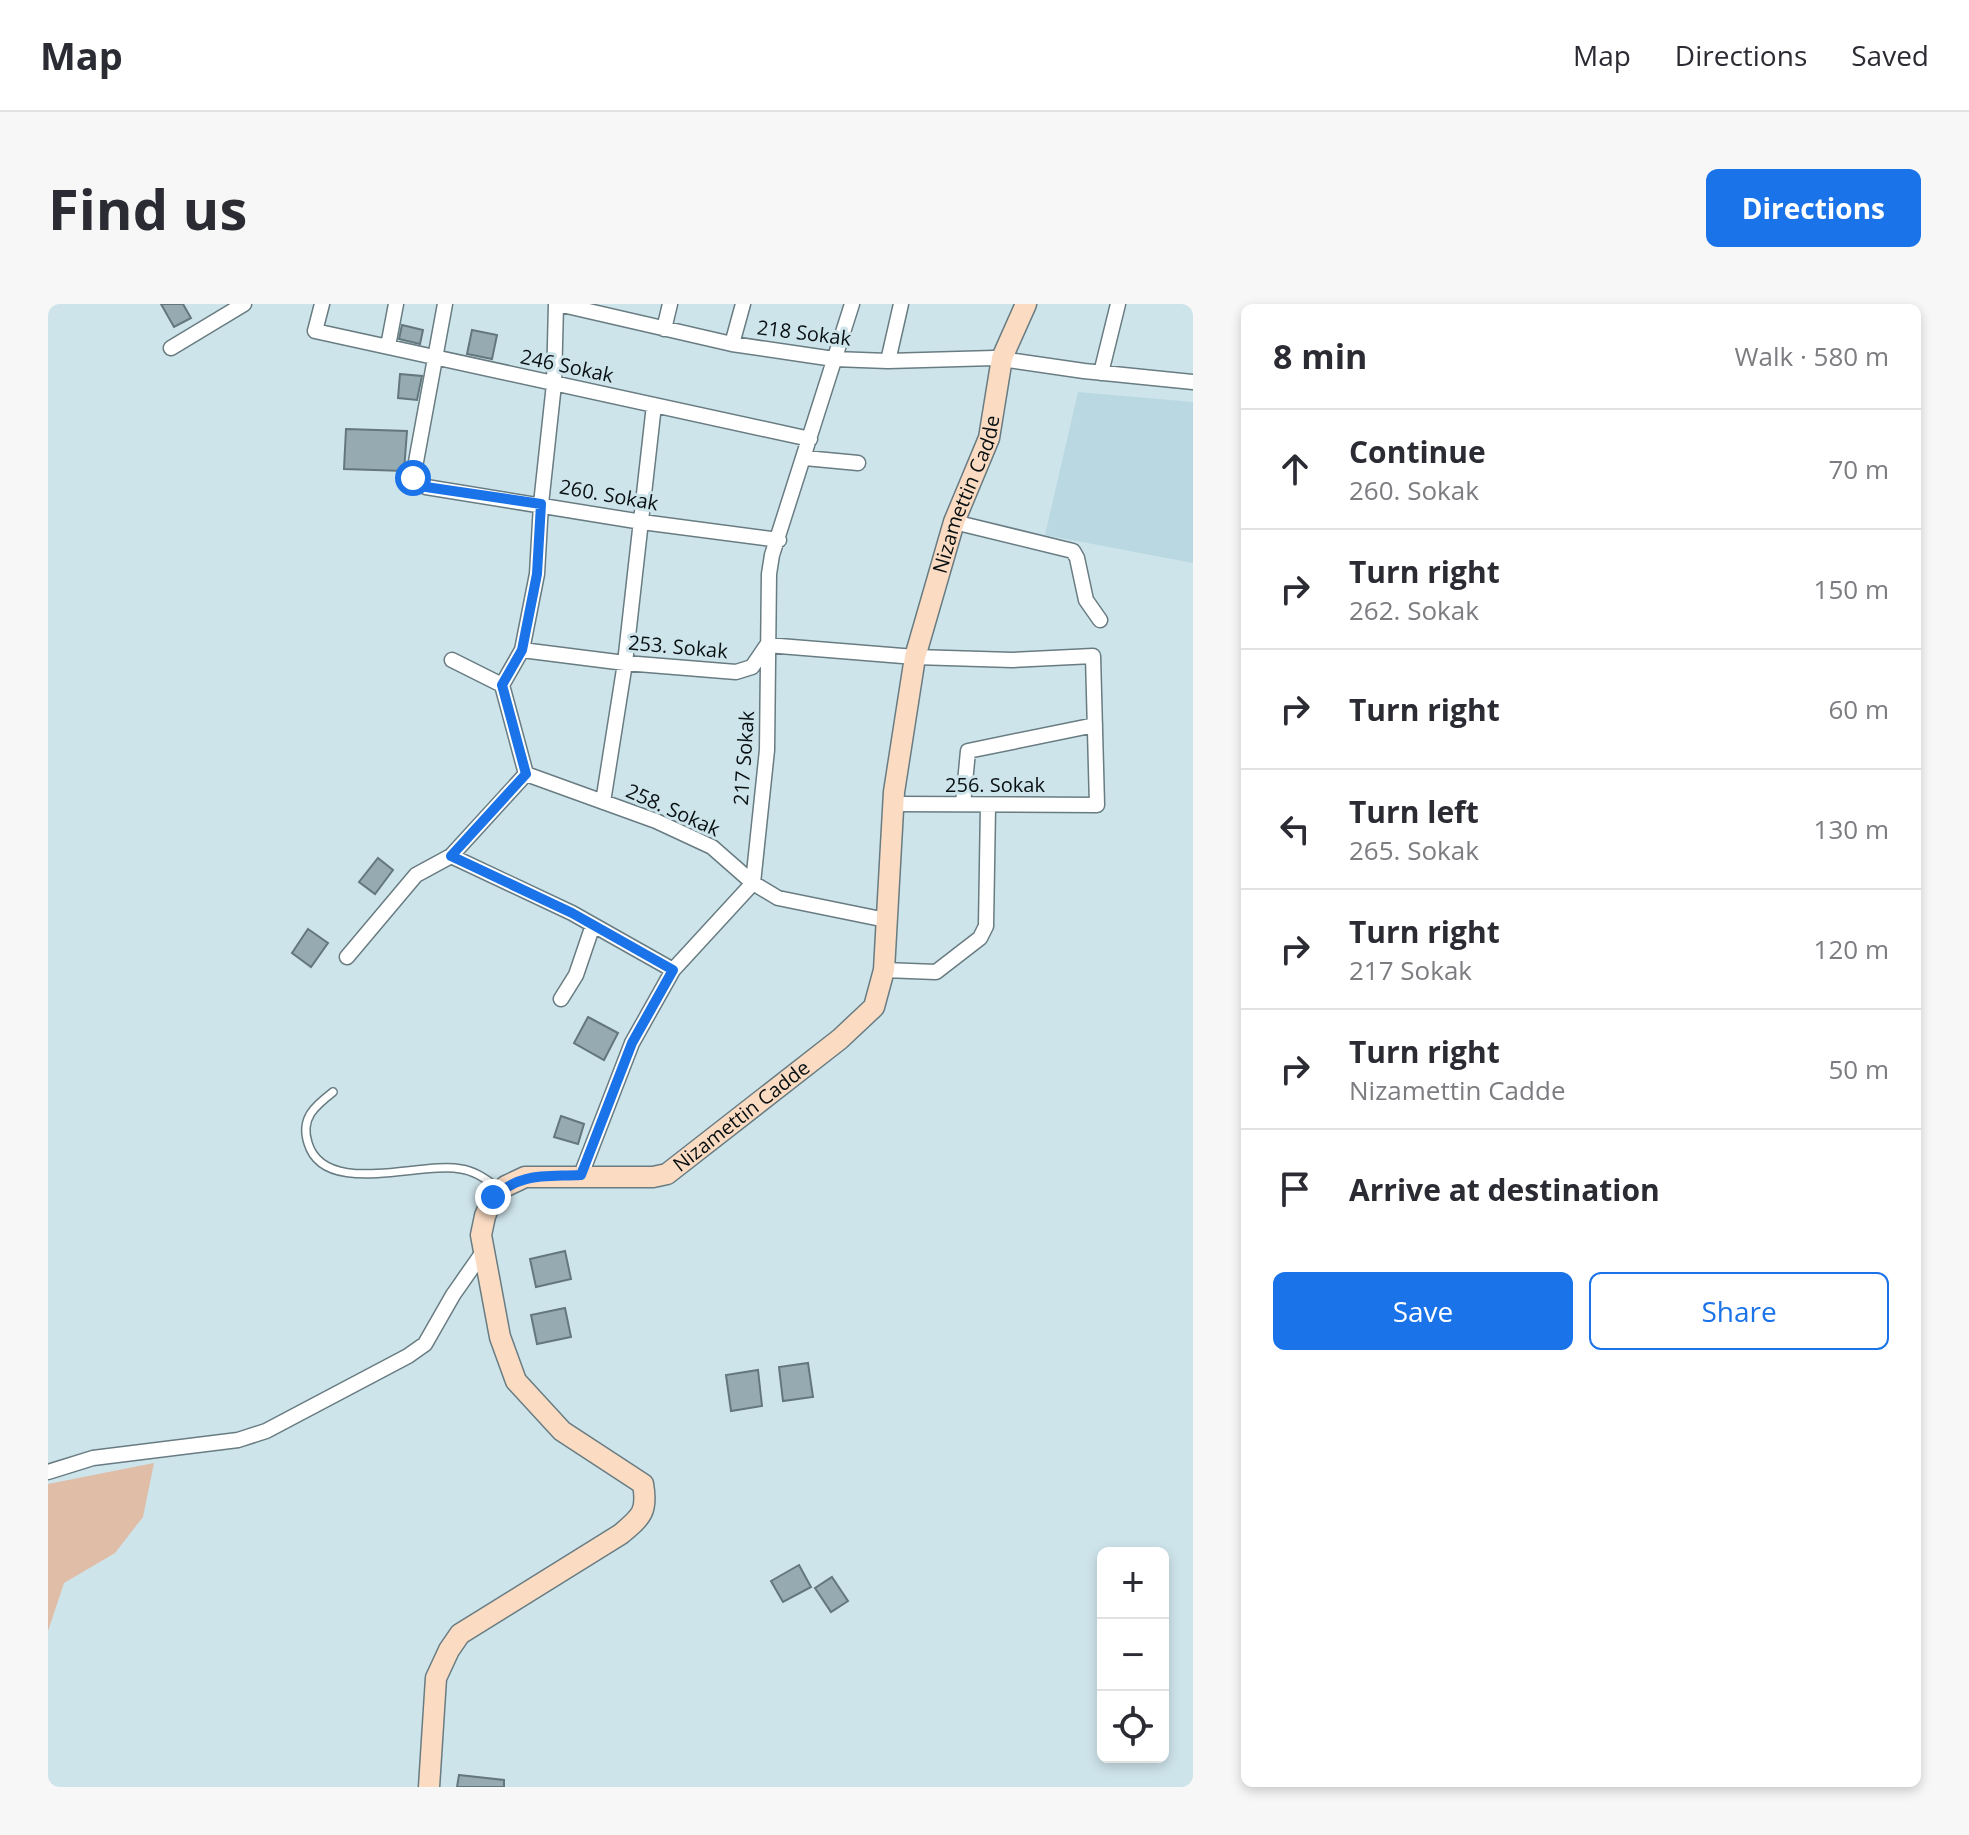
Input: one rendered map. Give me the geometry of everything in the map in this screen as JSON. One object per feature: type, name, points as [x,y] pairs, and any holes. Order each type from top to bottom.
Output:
[{"type":"street","points":[[171,348],[244,304]]},
{"type":"street","name":"246 Sokak","points":[[322,304],[315,331],[810,439]]},
{"type":"street","points":[[388,346],[396,304]]},
{"type":"street","points":[[434,358],[445,304]]},
{"type":"street","points":[[347,957],[416,875],[451,856],[526,774],[502,685],[522,650],[537,574],[554,384],[557,304]]},
{"type":"street","name":"218 Sokak","points":[[557,304],[732,344],[834,359],[1002,358],[1101,373],[1193,382]]},
{"type":"street","points":[[664,329],[670,304]]},
{"type":"street","points":[[732,344],[743,304]]},
{"type":"street","name":"217 Sokak","points":[[753,883],[767,750],[767,645],[772,555],[852,304]]},
{"type":"street","points":[[888,361],[901,304]]},
{"type":"street","name":"Nizamettin Cadde","points":[[502,1190],[525,1177],[653,1177],[676,1169],[840,1039],[874,1007],[884,970],[893,804],[915,657],[954,522],[989,438],[1002,358],[1026,304]]},
{"type":"street","points":[[1101,373],[1118,304]]},
{"type":"street","name":"260. Sokak","points":[[434,358],[413,478],[426,487],[642,522],[779,540]]},
{"type":"street","points":[[603,802],[625,663],[654,405]]},
{"type":"street","points":[[805,458],[858,463]]},
{"type":"street","points":[[954,522],[1073,551],[1086,600],[1100,620]]},
{"type":"street","points":[[767,645],[915,657],[1012,660],[1093,656],[1095,725],[968,751],[963,804]]},
{"type":"street","name":"253. Sokak","points":[[522,650],[736,672],[752,667],[767,645]]},
{"type":"street","points":[[452,660],[502,685]]},
{"type":"street","name":"256. Sokak","points":[[893,804],[1097,805],[1095,725]]},
{"type":"street","name":"258. Sokak","points":[[526,774],[656,821],[712,847],[753,883],[778,898],[886,920]]},
{"type":"street","points":[[884,970],[936,972],[980,938],[986,926],[988,805]]},
{"type":"street","points":[[451,856],[593,925],[673,970]]},
{"type":"street","points":[[581,1175],[632,1043],[673,970],[753,883]]},
{"type":"street","points":[[561,999],[576,975],[593,925]]},
{"type":"street","points":[[429,1787],[436,1678],[460,1634],[621,1534],[639,1518],[646,1502],[643,1484],[562,1431],[516,1381],[500,1337],[481,1235],[493,1197],[502,1190]]},
{"type":"street","points":[[48,1472],[93,1458],[238,1440],[266,1431],[425,1344],[453,1295],[483,1252]]},
{"type":"lane","points":[[333,1092],[307,1116],[309,1147],[314,1158],[324,1167],[337,1172],[360,1173],[462,1169],[481,1176],[502,1190]]},
{"type":"shaded area","points":[[1078,392],[1193,402],[1193,563],[1045,535]]},
{"type":"shaded area","points":[[154,1463],[143,1517],[115,1553],[64,1583],[48,1631],[48,1484]]},
{"type":"building","points":[[161,304],[183,304],[191,318],[174,327]]},
{"type":"building","points":[[402,325],[423,330],[420,344],[399,339]]},
{"type":"building","points":[[472,330],[497,335],[492,359],[467,354]]},
{"type":"building","points":[[400,374],[422,376],[417,400],[398,398]]},
{"type":"building","points":[[346,429],[407,431],[404,471],[344,469]]},
{"type":"building","points":[[378,858],[393,870],[375,894],[359,882]]},
{"type":"building","points":[[308,929],[328,943],[311,967],[292,953]]},
{"type":"building","points":[[588,1017],[618,1033],[604,1060],[574,1043]]},
{"type":"building","points":[[561,1116],[584,1124],[578,1144],[554,1137]]},
{"type":"building","points":[[565,1251],[571,1279],[536,1287],[530,1259]]},
{"type":"building","points":[[565,1308],[571,1337],[537,1344],[531,1315]]},
{"type":"building","points":[[808,1363],[813,1397],[783,1401],[779,1367]]},
{"type":"building","points":[[758,1370],[762,1406],[731,1411],[726,1375]]},
{"type":"building","points":[[799,1565],[811,1587],[783,1602],[771,1581]]},
{"type":"building","points":[[832,1577],[848,1601],[831,1612],[815,1588]]},
{"type":"building","points":[[459,1775],[504,1780],[504,1787],[457,1787]]},
{"type":"route","points":[[413,478],[426,487],[541,504],[537,574],[522,650],[502,685],[526,774],[451,856],[572,913],[673,970],[632,1043],[581,1175],[525,1177],[506,1186],[493,1197]]}]
